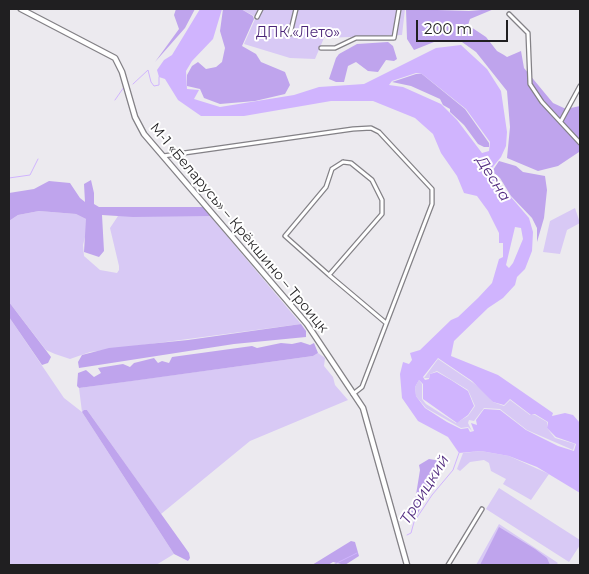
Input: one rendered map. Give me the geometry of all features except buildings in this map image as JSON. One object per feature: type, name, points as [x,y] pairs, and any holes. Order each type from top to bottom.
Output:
[{"type":"main road","name":"М-1 «Беларусь» – Крёкшино – Троицк","points":[[21,9],[115,58],[122,72],[135,117],[144,134],[307,324],[362,408],[407,565]]},
{"type":"street","points":[[257,17],[261,9]]},
{"type":"street","points":[[290,34],[296,9]]},
{"type":"street","points":[[321,48],[335,48],[356,38],[394,38],[399,9]]},
{"type":"street","points":[[509,14],[528,33],[530,84],[542,102],[580,141]]},
{"type":"street","points":[[560,121],[580,86]]},
{"type":"street","points":[[162,156],[370,128],[379,132],[432,189],[432,204],[362,387],[353,394]]},
{"type":"street","points":[[329,275],[382,214],[382,200],[372,180],[351,163],[343,162],[332,169],[326,187],[284,236],[329,275],[386,323]]},
{"type":"street","points":[[448,565],[482,509]]},
{"type":"green space","name":"ДПК «Лето»","points":[[241,9],[405,9],[402,35],[324,38],[315,59],[290,58],[244,44],[256,17]]},
{"type":"green space","points":[[575,208],[580,223],[567,230],[560,254],[543,252],[550,221]]},
{"type":"green space","points":[[39,211],[76,214],[86,219],[87,229],[83,245],[84,256],[100,270],[117,273],[119,266],[110,228],[118,216],[210,216],[301,324],[90,352],[70,359],[55,354],[46,350],[9,302],[9,221],[18,215]]},
{"type":"green space","points":[[9,317],[64,398],[82,412],[174,554],[156,565],[9,565]]},
{"type":"green space","points":[[318,353],[325,358],[324,366],[333,377],[335,385],[348,400],[250,441],[161,514],[87,410],[82,412],[79,388],[313,356]]},
{"type":"green space","points":[[438,359],[484,391],[493,402],[504,406],[510,400],[530,415],[535,415],[547,422],[547,428],[555,438],[575,444],[573,450],[527,430],[500,409],[484,408],[474,421],[469,420],[468,423],[472,431],[468,427],[461,428],[426,408],[416,396],[415,387],[419,380],[422,384],[422,399],[426,404],[456,423],[468,416],[475,406],[468,390],[437,371],[430,374],[429,378],[424,378]]},
{"type":"green space","points":[[481,451],[509,456],[549,474],[531,500],[503,484],[506,479],[491,471],[489,463],[484,460],[470,462],[460,471],[457,469],[463,453]]},
{"type":"green space","points":[[499,488],[580,540],[580,545],[569,562],[486,509]]},
{"type":"green space","points":[[499,524],[558,563],[556,565],[476,565]]},
{"type":"shaded area","points":[[176,9],[195,9],[185,28],[155,62],[179,29],[174,15]]},
{"type":"shaded area","points":[[223,9],[241,9],[253,16],[254,19],[242,46],[256,54],[261,62],[285,72],[290,85],[285,94],[255,101],[220,104],[204,98],[200,89],[187,86],[187,75],[192,66],[198,62],[206,69],[216,67],[222,62],[225,48],[220,31]]},
{"type":"shaded area","points":[[406,9],[469,11],[494,9],[470,19],[468,25],[486,37],[497,51],[507,57],[521,51],[524,68],[553,103],[566,109],[580,106],[579,152],[558,166],[538,171],[507,158],[510,127],[507,91],[476,52],[462,42],[434,42],[414,50],[407,39]]},
{"type":"shaded area","points":[[388,42],[393,46],[397,59],[394,61],[386,60],[378,72],[368,71],[356,62],[348,66],[344,82],[336,82],[329,79],[339,54],[357,44]]},
{"type":"shaded area","points":[[416,74],[422,74],[465,109],[489,143],[489,147],[478,144],[464,125],[450,112],[450,109],[443,105],[440,99],[411,86],[392,82]]},
{"type":"shaded area","points":[[499,161],[516,166],[523,172],[545,176],[547,190],[544,218],[537,242],[537,228],[532,218],[511,196],[500,178],[494,173],[493,170]]},
{"type":"shaded area","points":[[91,180],[94,204],[99,207],[204,207],[210,216],[133,217],[102,215],[104,251],[99,257],[84,252],[86,219],[76,214],[39,211],[18,215],[9,221],[9,193],[34,189],[49,181],[70,183],[85,202],[84,184]]},
{"type":"shaded area","points":[[9,302],[51,357],[48,363],[42,365],[9,317]]},
{"type":"shaded area","points":[[301,324],[306,331],[306,337],[234,344],[79,368],[78,362],[82,355],[109,348],[188,340]]},
{"type":"shaded area","points":[[301,342],[310,345],[314,343],[318,353],[313,356],[132,381],[79,388],[77,386],[78,373],[86,370],[94,377],[101,373],[98,368],[123,364],[130,367],[134,363],[154,358],[158,363],[162,361],[169,363],[172,357],[252,346],[257,348],[281,343],[292,344]]},
{"type":"shaded area","points":[[87,410],[189,553],[190,558],[188,561],[174,554],[82,412]]},
{"type":"shaded area","points":[[429,459],[441,461],[441,474],[429,491],[417,515],[409,517],[415,501],[420,470],[419,465]]},
{"type":"shaded area","points":[[499,527],[535,549],[547,558],[550,565],[480,565]]},
{"type":"shaded area","points":[[351,541],[355,542],[359,556],[345,565],[333,562],[328,565],[312,565]]},
{"type":"water","name":"Десна","points":[[200,9],[222,9],[213,39],[192,61],[186,71],[187,89],[199,90],[194,99],[220,107],[294,95],[319,87],[364,84],[436,48],[461,45],[487,69],[501,91],[507,132],[506,146],[501,157],[492,168],[492,175],[529,218],[533,232],[532,251],[525,269],[517,277],[515,285],[454,341],[451,356],[498,375],[553,413],[552,416],[565,413],[573,415],[580,423],[580,493],[537,467],[509,456],[481,451],[459,453],[448,437],[418,421],[402,398],[400,374],[403,362],[409,364],[412,360],[410,353],[420,350],[451,320],[458,317],[478,298],[492,283],[499,259],[503,257],[503,243],[499,243],[499,233],[488,211],[477,196],[464,193],[457,176],[441,153],[433,134],[415,118],[373,101],[331,101],[244,116],[201,116],[178,100],[165,79],[159,77],[157,70],[164,60],[172,55]],"holes":[[[416,73],[422,74],[466,109],[490,142],[489,151],[482,153],[457,120],[441,104],[403,87],[389,85],[392,81]],[[515,227],[521,228],[523,239],[513,263],[509,268],[506,265]],[[438,358],[472,381],[493,402],[504,405],[510,399],[531,415],[535,414],[548,422],[547,428],[556,437],[576,444],[574,451],[558,446],[526,430],[500,410],[484,409],[476,420],[477,425],[471,423],[474,431],[470,432],[468,428],[461,429],[425,408],[416,396],[415,387],[419,380],[423,384],[423,399],[457,423],[468,415],[474,406],[468,391],[437,372],[430,374],[429,379],[425,380],[423,377]]]},
{"type":"waterway","points":[[133,84],[148,70],[154,86],[159,85],[159,77]]},
{"type":"waterway","points":[[115,100],[124,87]]},
{"type":"waterway","points":[[9,178],[30,175],[38,159]]},
{"type":"waterway","name":"Троицкий","points":[[407,535],[411,533],[414,522],[432,495],[453,470],[459,453]]},
{"type":"waterway","name":"Троицкий","points":[[333,565],[357,553]]}]
